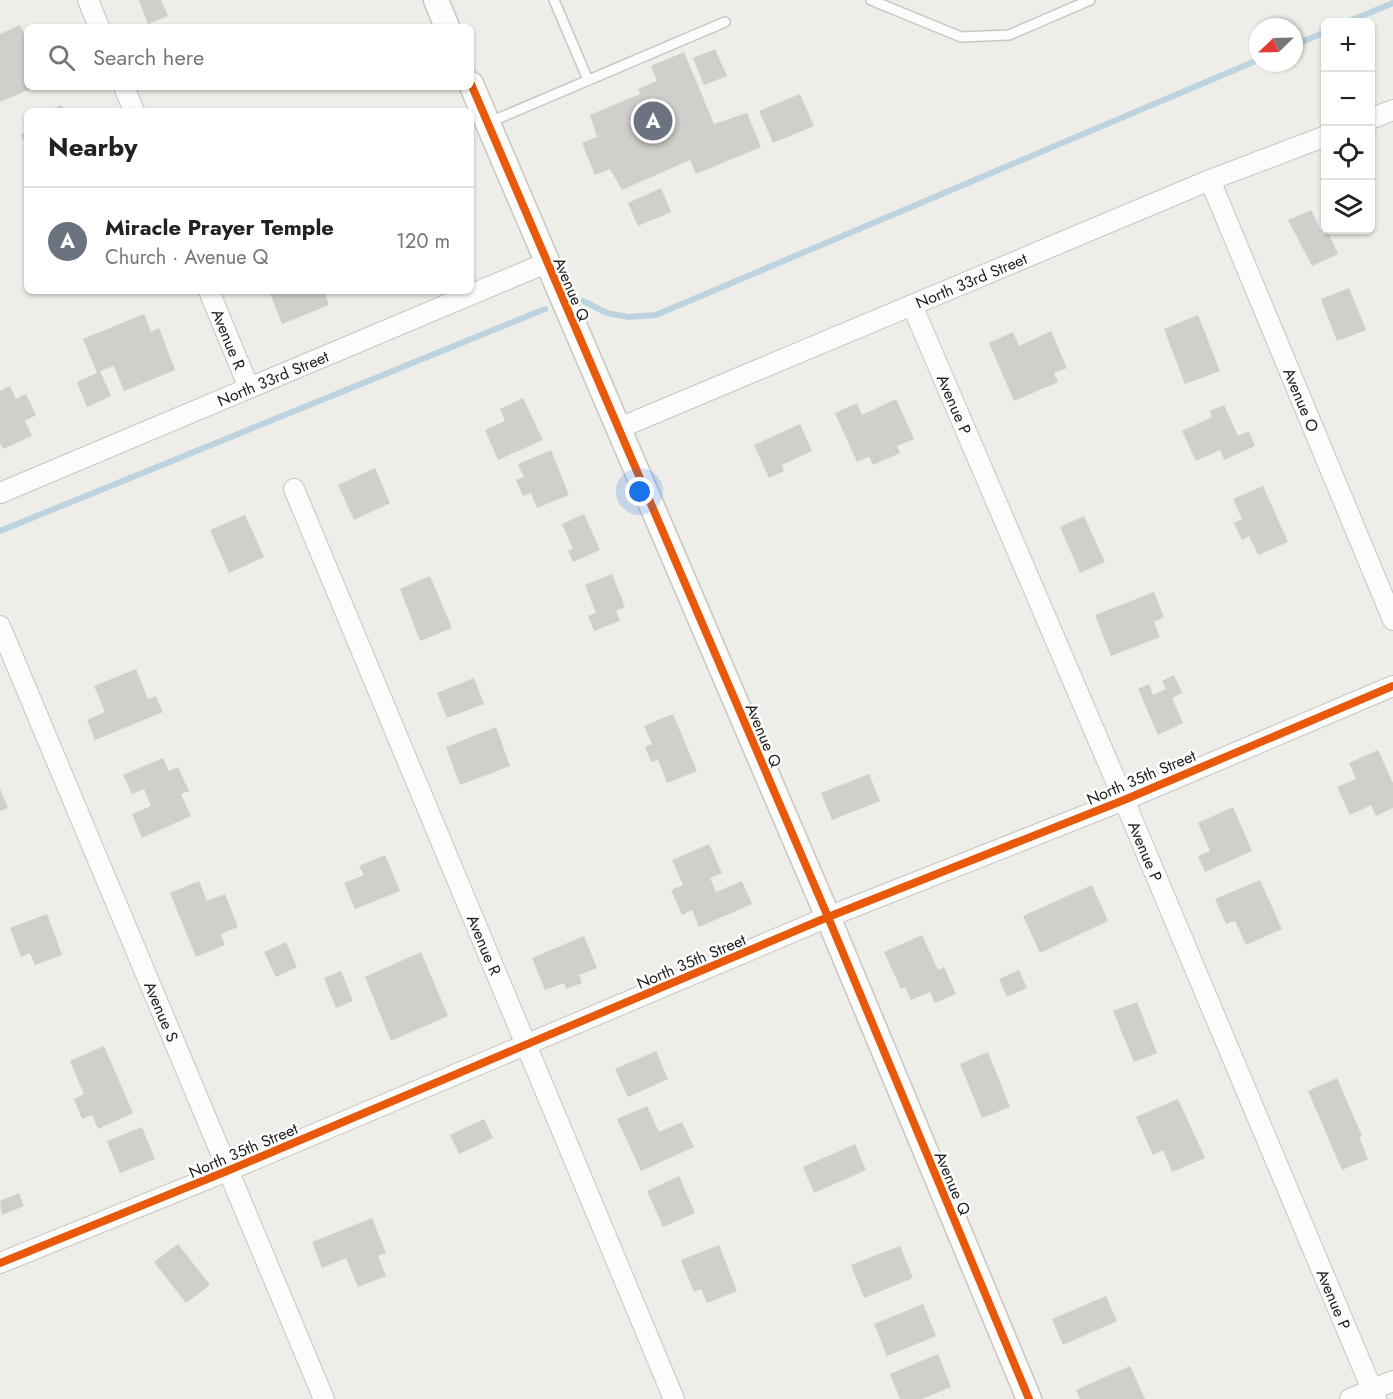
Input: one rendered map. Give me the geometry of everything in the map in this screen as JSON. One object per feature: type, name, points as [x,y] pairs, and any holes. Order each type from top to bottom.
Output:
[{"type":"street","points":[[88,0],[98,24]]},
{"type":"street","points":[[436,0],[446,24]]},
{"type":"street","points":[[125,90],[133,108]]},
{"type":"street","name":"Avenue Q","points":[[474,90],[828,917],[1029,1399]]},
{"type":"street","points":[[1375,117],[1393,110]]},
{"type":"street","name":"North 33rd Street","points":[[617,429],[1210,180],[1321,138]]},
{"type":"street","name":"Avenue O","points":[[1210,180],[1393,620]]},
{"type":"street","name":"North 33rd Street","points":[[474,293],[546,263]]},
{"type":"street","name":"Avenue R","points":[[210,294],[249,388]]},
{"type":"street","name":"North 33rd Street","points":[[0,493],[472,294]]},
{"type":"street","name":"Avenue P","points":[[912,305],[1124,800],[1374,1394]]},
{"type":"street","name":"Avenue R","points":[[294,489],[674,1399]]},
{"type":"street","name":"Avenue S","points":[[0,626],[324,1399]]},
{"type":"street","name":"North 35th Street","points":[[0,1263],[227,1171],[828,917],[1124,800],[1393,686]]},
{"type":"street","points":[[1350,1399],[1374,1394],[1393,1381]]},
{"type":"lane","points":[[554,0],[588,80]]},
{"type":"lane","points":[[871,0],[962,37],[1009,35],[1090,0]]},
{"type":"lane","points":[[488,123],[725,22]]},
{"type":"building","points":[[139,0],[161,0],[168,16],[148,24]]},
{"type":"building","points":[[20,25],[24,34],[24,90],[28,90],[0,102],[0,34]]},
{"type":"building","points":[[715,49],[727,76],[704,85],[693,58]]},
{"type":"building","points":[[684,52],[714,124],[747,113],[761,147],[696,174],[690,160],[622,190],[610,169],[595,175],[582,143],[597,137],[590,115],[640,94],[638,89],[657,81],[651,66]]},
{"type":"building","points":[[800,94],[814,126],[773,143],[759,111]]},
{"type":"building","points":[[661,188],[671,212],[638,226],[628,203]]},
{"type":"building","points":[[1311,210],[1321,234],[1329,234],[1338,254],[1312,266],[1288,220]]},
{"type":"building","points":[[1349,288],[1366,330],[1337,341],[1321,299]]},
{"type":"building","points":[[270,294],[325,294],[329,305],[282,324]]},
{"type":"building","points":[[144,314],[151,332],[159,328],[175,370],[124,391],[114,366],[100,371],[111,396],[87,407],[77,382],[97,373],[83,339]]},
{"type":"building","points":[[1198,315],[1220,371],[1185,384],[1164,329]]},
{"type":"building","points":[[1051,331],[1067,368],[1054,373],[1058,382],[1014,401],[989,343],[1013,332],[1019,346]]},
{"type":"building","points":[[10,386],[16,399],[26,394],[36,415],[25,421],[32,436],[3,449],[0,443],[0,391]]},
{"type":"building","points":[[523,398],[543,440],[498,460],[485,430],[505,421],[500,409]]},
{"type":"building","points":[[896,399],[914,439],[897,446],[900,453],[873,465],[869,457],[857,462],[835,413],[857,403],[862,415]]},
{"type":"building","points":[[1224,405],[1238,436],[1249,431],[1255,446],[1224,460],[1220,450],[1196,461],[1182,431],[1212,417],[1210,411]]},
{"type":"building","points":[[800,424],[812,451],[782,465],[784,471],[769,478],[754,445]]},
{"type":"building","points":[[551,450],[569,495],[537,508],[531,493],[523,496],[516,480],[524,477],[518,464]]},
{"type":"building","points":[[375,468],[390,503],[354,520],[338,485]]},
{"type":"building","points":[[1263,486],[1288,542],[1258,555],[1249,536],[1242,540],[1234,523],[1242,519],[1233,499]]},
{"type":"building","points":[[584,514],[600,550],[573,562],[568,551],[573,549],[562,524]]},
{"type":"building","points":[[245,515],[264,557],[229,573],[210,530]]},
{"type":"building","points":[[1084,516],[1105,562],[1080,573],[1060,527]]},
{"type":"building","points":[[612,574],[625,607],[616,611],[620,621],[594,631],[588,616],[596,613],[585,585]]},
{"type":"building","points":[[430,576],[452,628],[420,641],[400,589]]},
{"type":"building","points":[[1154,592],[1164,617],[1154,622],[1160,637],[1111,656],[1095,615]]},
{"type":"building","points":[[136,669],[148,699],[156,696],[163,712],[95,740],[87,720],[105,712],[94,686]]},
{"type":"building","points":[[1174,675],[1182,693],[1172,698],[1183,723],[1158,735],[1138,689],[1149,684],[1153,695],[1166,689],[1162,681]]},
{"type":"building","points":[[474,678],[484,704],[447,718],[437,693]]},
{"type":"building","points":[[673,714],[697,771],[667,783],[658,760],[651,762],[645,747],[652,744],[644,726]]},
{"type":"building","points":[[496,727],[510,766],[460,785],[446,747]]},
{"type":"building","points":[[1378,750],[1393,783],[1393,808],[1376,816],[1371,805],[1350,815],[1337,787],[1356,779],[1349,763]]},
{"type":"building","points":[[163,758],[169,771],[178,767],[189,791],[181,794],[191,816],[142,838],[132,814],[151,806],[144,789],[132,794],[123,775]]},
{"type":"building","points":[[869,774],[880,801],[832,820],[821,793]]},
{"type":"building","points":[[0,789],[8,808],[0,811]]},
{"type":"building","points":[[1233,807],[1252,851],[1205,872],[1198,856],[1210,851],[1198,823]]},
{"type":"building","points":[[709,844],[722,873],[710,878],[716,892],[742,881],[752,904],[699,927],[692,910],[682,915],[671,890],[683,885],[672,860]]},
{"type":"building","points":[[385,855],[400,891],[355,909],[344,883],[364,875],[359,866]]},
{"type":"building","points":[[1260,880],[1282,929],[1246,945],[1235,921],[1226,924],[1215,899]]},
{"type":"building","points":[[199,881],[207,901],[225,894],[238,927],[221,934],[225,945],[196,957],[170,893]]},
{"type":"building","points":[[1092,885],[1108,921],[1040,953],[1023,916]]},
{"type":"building","points":[[47,914],[62,955],[35,965],[30,953],[21,957],[10,928]]},
{"type":"building","points":[[922,935],[938,970],[944,967],[956,994],[935,1003],[930,992],[911,1000],[905,987],[901,989],[884,952]]},
{"type":"building","points":[[584,936],[597,968],[579,975],[582,983],[566,989],[564,983],[545,990],[532,958]]},
{"type":"building","points":[[286,942],[297,967],[276,977],[264,952]]},
{"type":"building","points":[[421,952],[448,1016],[391,1041],[365,977]]},
{"type":"building","points":[[1019,970],[1027,988],[1007,997],[999,979]]},
{"type":"building","points":[[341,971],[353,1001],[336,1008],[324,978]]},
{"type":"building","points":[[1137,1002],[1157,1053],[1134,1062],[1113,1011]]},
{"type":"building","points":[[104,1046],[133,1113],[98,1129],[92,1115],[82,1119],[74,1099],[84,1094],[70,1061]]},
{"type":"building","points":[[656,1051],[668,1079],[628,1097],[615,1069]]},
{"type":"building","points":[[988,1052],[1010,1107],[982,1118],[960,1064]]},
{"type":"building","points":[[1337,1078],[1362,1136],[1359,1137],[1368,1159],[1342,1170],[1308,1091]]},
{"type":"building","points":[[1178,1099],[1205,1158],[1172,1172],[1163,1150],[1153,1155],[1136,1117]]},
{"type":"building","points":[[647,1106],[659,1132],[682,1122],[694,1147],[641,1171],[617,1119]]},
{"type":"building","points":[[484,1119],[493,1138],[459,1154],[450,1135]]},
{"type":"building","points":[[142,1127],[155,1159],[120,1173],[107,1141]]},
{"type":"building","points":[[855,1144],[866,1170],[814,1193],[803,1167]]},
{"type":"building","points":[[679,1176],[695,1213],[663,1227],[647,1191]]},
{"type":"building","points":[[19,1193],[24,1206],[2,1215],[0,1201]]},
{"type":"building","points":[[372,1218],[386,1253],[378,1256],[386,1276],[358,1287],[346,1258],[322,1268],[312,1242]]},
{"type":"building","points":[[178,1244],[210,1285],[186,1303],[154,1262]]},
{"type":"building","points":[[719,1245],[737,1291],[707,1303],[701,1289],[694,1292],[681,1260]]},
{"type":"building","points":[[900,1246],[913,1278],[864,1298],[851,1265]]},
{"type":"building","points":[[1106,1296],[1117,1321],[1063,1345],[1052,1319]]},
{"type":"building","points":[[923,1304],[936,1336],[887,1356],[874,1324]]},
{"type":"building","points":[[938,1354],[951,1387],[922,1399],[900,1399],[890,1374]]},
{"type":"building","points":[[1130,1366],[1145,1399],[1080,1399],[1076,1390]]},
{"type":"waterway","points":[[1357,18],[1393,3]]},
{"type":"waterway","points":[[1303,41],[1321,34]]},
{"type":"waterway","points":[[583,301],[607,313],[628,317],[656,315],[1249,64]]},
{"type":"waterway","points":[[0,531],[545,309]]},
{"type":"cycle path","points":[[474,90],[828,917],[1029,1399]]},
{"type":"cycle path","points":[[0,1263],[227,1171],[828,917],[1124,800],[1393,686]]},
{"type":"place","name":"Miracle Prayer Temple","points":[[653,121]]}]
